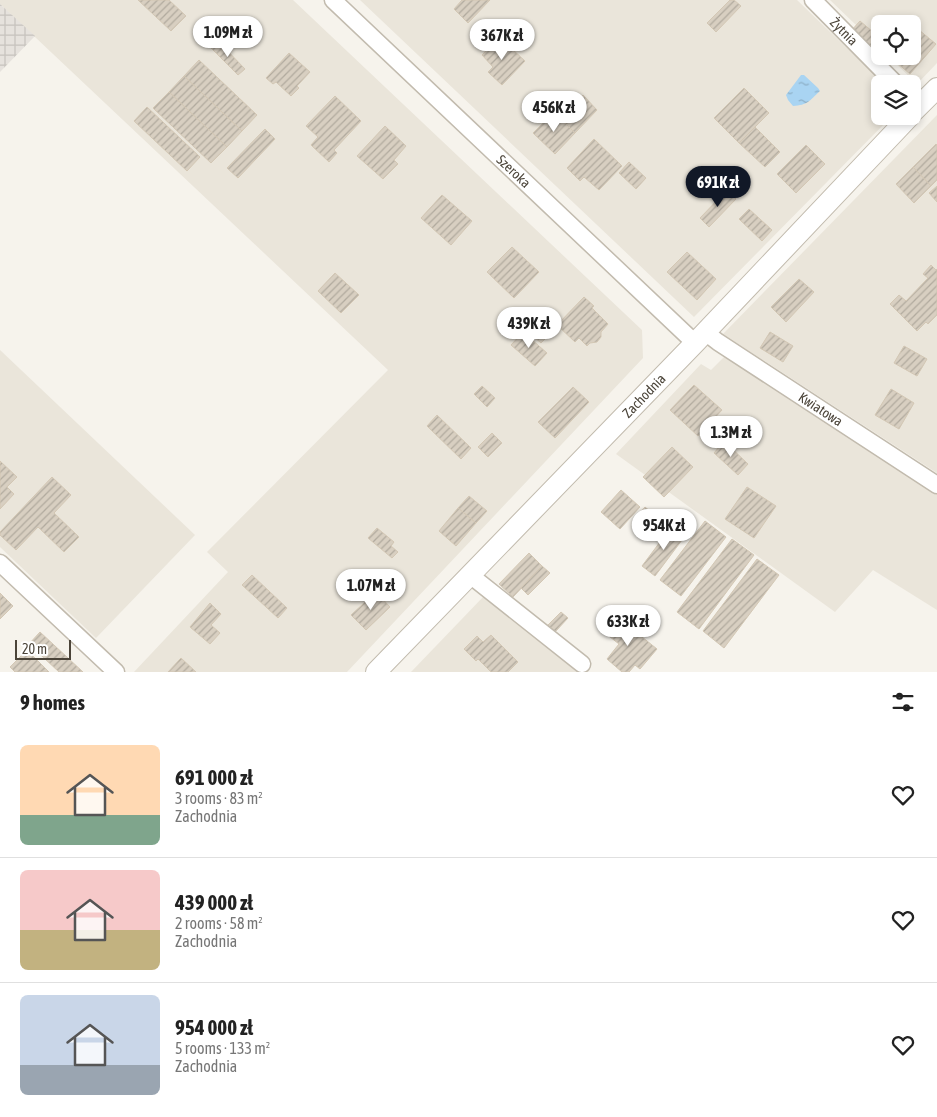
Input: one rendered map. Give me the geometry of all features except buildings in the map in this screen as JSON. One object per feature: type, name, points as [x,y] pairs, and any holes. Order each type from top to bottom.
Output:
[{"type":"street","name":"Szeroka","points":[[333,0],[700,337]]},
{"type":"street","name":"Żytnia","points":[[813,0],[887,75]]},
{"type":"street","name":"Zachodnia","points":[[921,102],[937,88]]},
{"type":"street","name":"Zachodnia","points":[[376,672],[700,337],[898,125]]},
{"type":"street","name":"Kwiatowa","points":[[700,337],[718,342],[937,484]]},
{"type":"street","points":[[0,563],[116,672]]},
{"type":"street","points":[[470,575],[582,664]]},
{"type":"shaded area","points":[[0,0],[293,0],[642,330],[643,358],[347,672],[134,672],[228,572],[207,552],[388,370],[0,4]]},
{"type":"shaded area","points":[[360,0],[797,0],[875,75],[871,75],[871,125],[883,125],[694,317]]},
{"type":"shaded area","points":[[830,0],[937,0],[937,63],[921,80],[921,75],[908,75],[897,65],[921,65],[921,15],[871,15],[871,39]]},
{"type":"shaded area","points":[[0,4],[35,36],[0,72]]},
{"type":"shaded area","points":[[937,115],[937,473],[723,334]]},
{"type":"shaded area","points":[[0,350],[195,535],[96,638],[0,547]]},
{"type":"shaded area","points":[[725,356],[937,494],[937,610],[873,570],[835,612],[616,454],[701,364],[711,370]]},
{"type":"shaded area","points":[[484,596],[581,672],[411,672]]},
{"type":"water","points":[[801,75],[804,75],[820,91],[811,100],[793,106],[786,95]]}]
